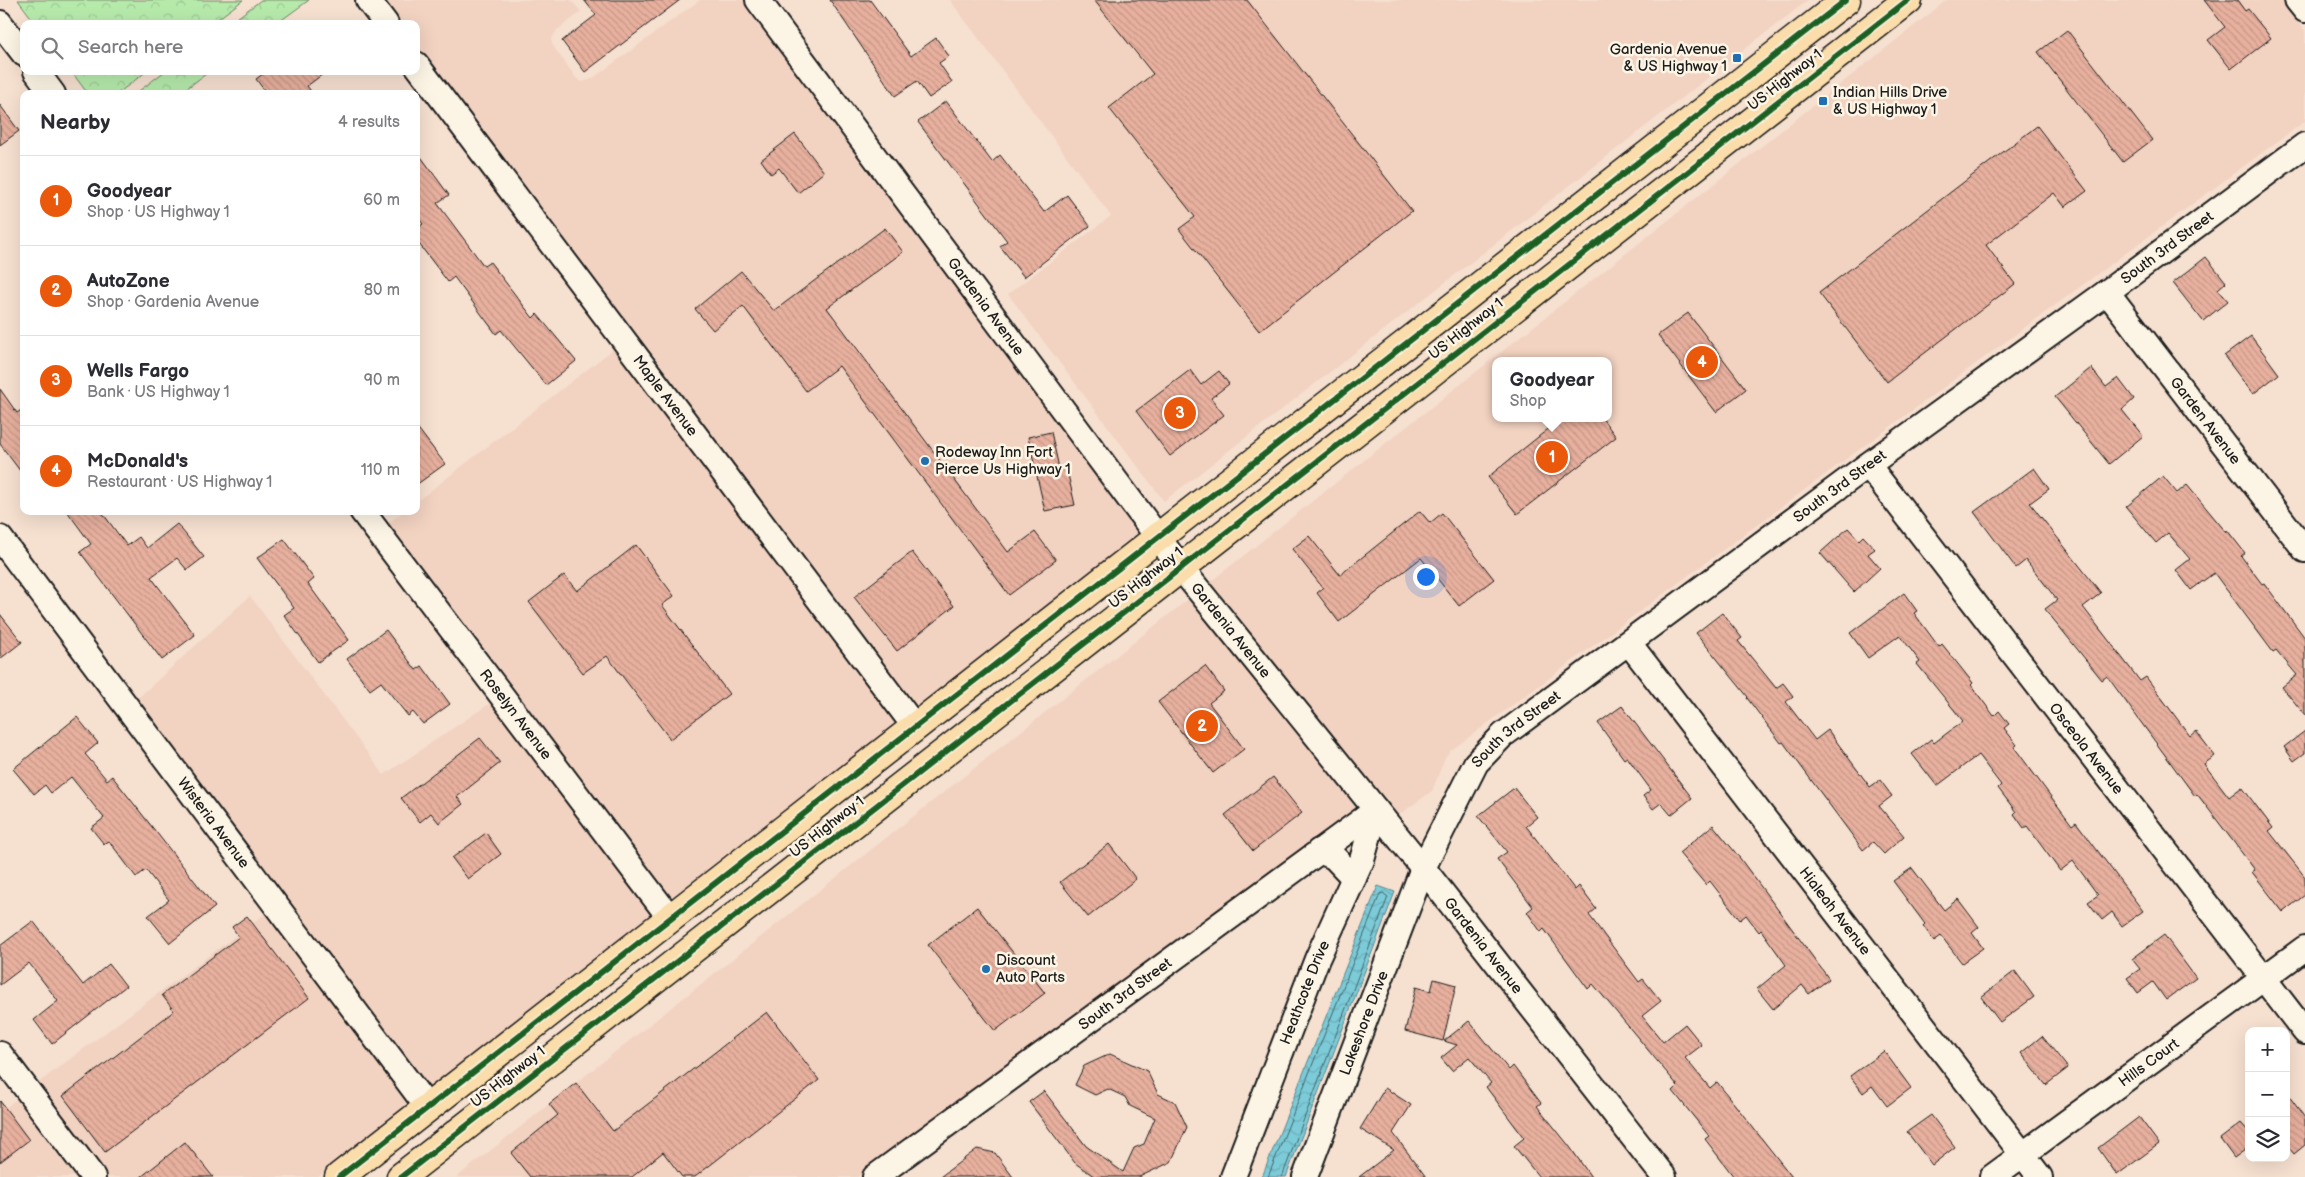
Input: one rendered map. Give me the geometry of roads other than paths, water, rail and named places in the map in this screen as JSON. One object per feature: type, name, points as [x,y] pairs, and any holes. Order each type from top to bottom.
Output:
[{"type":"main road","name":"US Highway 1","points":[[339,1177],[1160,538],[1846,0]]},
{"type":"main road","name":"US Highway 1","points":[[401,1177],[1908,0]]},
{"type":"main road","points":[[1561,270],[1565,244],[1594,197]]},
{"type":"main road","points":[[1492,324],[1514,287],[1516,272],[1514,260]]},
{"type":"street","points":[[368,0],[383,20]]},
{"type":"street","name":"Gardenia Avenue","points":[[758,0],[1180,567],[1376,810],[1664,1177]]},
{"type":"street","points":[[2297,0],[2305,10]]},
{"type":"street","points":[[0,23],[20,49]]},
{"type":"street","name":"Maple Avenue","points":[[420,69],[915,727]]},
{"type":"street","points":[[39,75],[50,90]]},
{"type":"street","name":"South 3rd Street","points":[[1422,868],[1476,763],[1503,735],[2305,145]]},
{"type":"street","name":"Garden Avenue","points":[[2107,292],[2305,550]]},
{"type":"street","name":"Osceola Avenue","points":[[1868,465],[2305,1032]]},
{"type":"street","name":"Roselyn Avenue","points":[[365,515],[670,918]]},
{"type":"street","name":"Wisteria Avenue","points":[[0,538],[428,1108]]},
{"type":"street","name":"Hialeah Avenue","points":[[1629,643],[2040,1177]]},
{"type":"street","name":"South 3rd Street","points":[[875,1177],[1376,810]]},
{"type":"street","name":"Heathcote Drive","points":[[1233,1177],[1317,959],[1362,860],[1376,810]]},
{"type":"street","points":[[1319,851],[1339,860],[1354,878]]},
{"type":"street","name":"Lakeshore Drive","points":[[1306,1176],[1422,868]]},
{"type":"street","name":"Hills Court","points":[[1992,1177],[2305,948]]},
{"type":"street","points":[[0,1054],[93,1177]]},
{"type":"water","points":[[1378,886],[1395,892],[1286,1177],[1262,1177]]},
{"type":"place","name":"Gardenia Avenue & US Highway 1","points":[[1737,58]]},
{"type":"place","name":"Indian Hills Drive & US Highway 1","points":[[1823,101]]},
{"type":"place","name":"McDonald's","points":[[1702,362]]},
{"type":"place","name":"Wells Fargo","points":[[1180,413]]},
{"type":"place","name":"Goodyear","points":[[1552,457]]},
{"type":"place","name":"Rodeway Inn Fort Pierce Us Highway 1","points":[[925,461]]},
{"type":"place","name":"AutoZone","points":[[1202,726]]},
{"type":"place","name":"Discount Auto Parts","points":[[986,969]]}]
